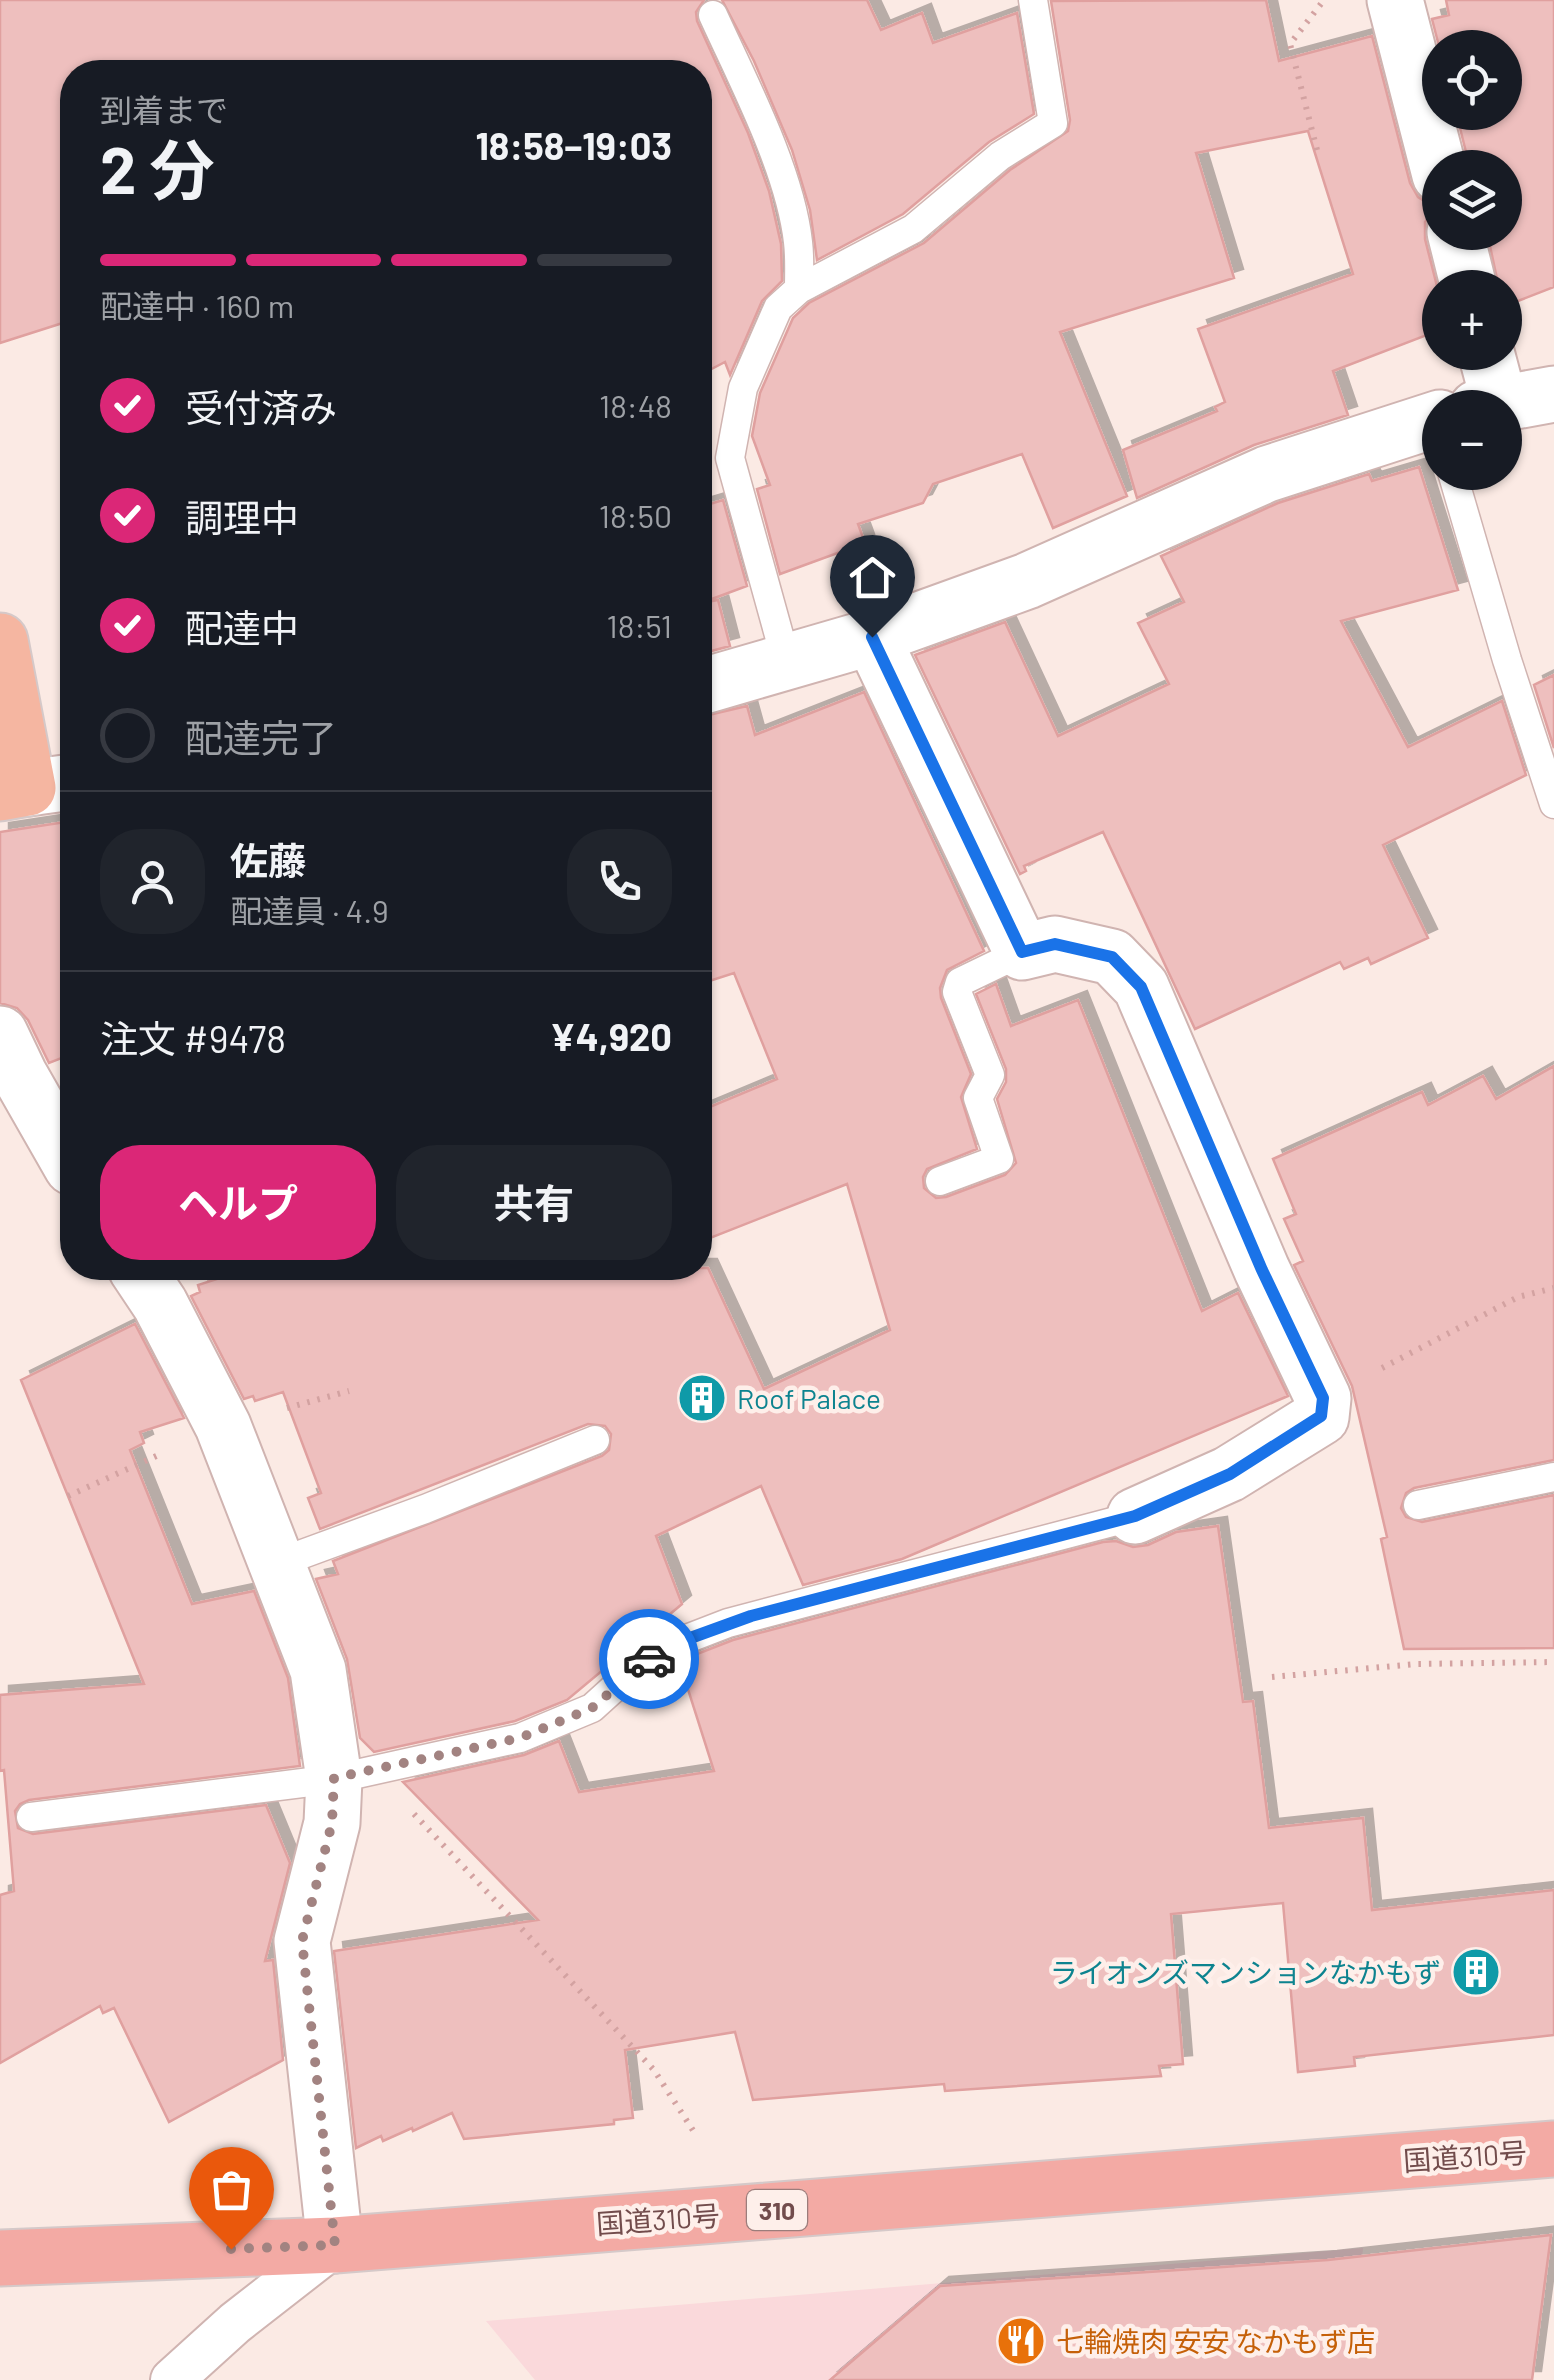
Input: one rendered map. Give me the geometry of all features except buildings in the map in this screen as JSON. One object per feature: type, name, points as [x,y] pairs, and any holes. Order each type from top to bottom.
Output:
[{"type":"highway","name":"国道310号","points":[[0,2258],[335,2245],[1554,2149]]},
{"type":"main road","points":[[0,640],[34,788]]},
{"type":"street","points":[[1395,0],[1434,150]]},
{"type":"street","points":[[1522,398],[1554,394]]},
{"type":"street","points":[[712,684],[872,637],[1027,581],[1266,474],[1422,419]]},
{"type":"street","points":[[872,637],[1022,952],[1055,944],[1112,957],[1141,987],[1262,1270],[1323,1398],[1321,1416],[1230,1474],[1135,1516]]},
{"type":"street","points":[[0,1034],[60,1146]]},
{"type":"street","points":[[144,1280],[223,1426],[318,1670],[352,1775],[332,1823],[302,1941],[335,2245],[236,2323],[172,2380]]},
{"type":"lane","points":[[787,664],[730,458],[743,388],[778,308],[800,289],[913,229],[1000,156],[1053,123],[1033,0]]},
{"type":"lane","points":[[712,15],[753,101],[784,185],[798,240],[800,289]]},
{"type":"lane","points":[[1457,490],[1554,804]]},
{"type":"lane","points":[[940,1181],[999,1158],[978,1098],[990,1076],[958,992],[960,982],[1022,952]]},
{"type":"lane","points":[[278,1563],[595,1440]]},
{"type":"lane","points":[[1418,1504],[1554,1477]]},
{"type":"lane","points":[[31,1817],[352,1775],[520,1738],[592,1708],[634,1668],[671,1645],[728,1622],[1135,1516]]},
{"type":"path","points":[[1318,150],[1290,44],[1324,0]]},
{"type":"path","points":[[1323,1398],[1518,1297],[1554,1288]]},
{"type":"path","points":[[1272,1677],[1416,1664],[1554,1662]]},
{"type":"path","points":[[352,1775],[380,1800],[400,1798],[654,2070],[696,2135]]},
{"type":"shaded area","points":[[1363,2248],[1353,2366],[1389,2380],[535,2380],[486,2321]]},
{"type":"way so far","points":[[231,2249],[335,2245],[302,1941],[332,1823],[334,1778],[520,1738],[592,1708],[649,1659]]},
{"type":"place","name":"Roof Palace","points":[[702,1398]]},
{"type":"place","name":"ライオンズマンションなかもず","points":[[1476,1972]]},
{"type":"place","name":"七輪焼肉 安安 なかもず店","points":[[1021,2341]]},
{"type":"route","points":[[649,1659],[671,1645],[728,1622],[1135,1516],[1230,1474],[1321,1416],[1323,1398],[1262,1270],[1141,987],[1112,957],[1055,944],[1022,952],[872,637]]}]
